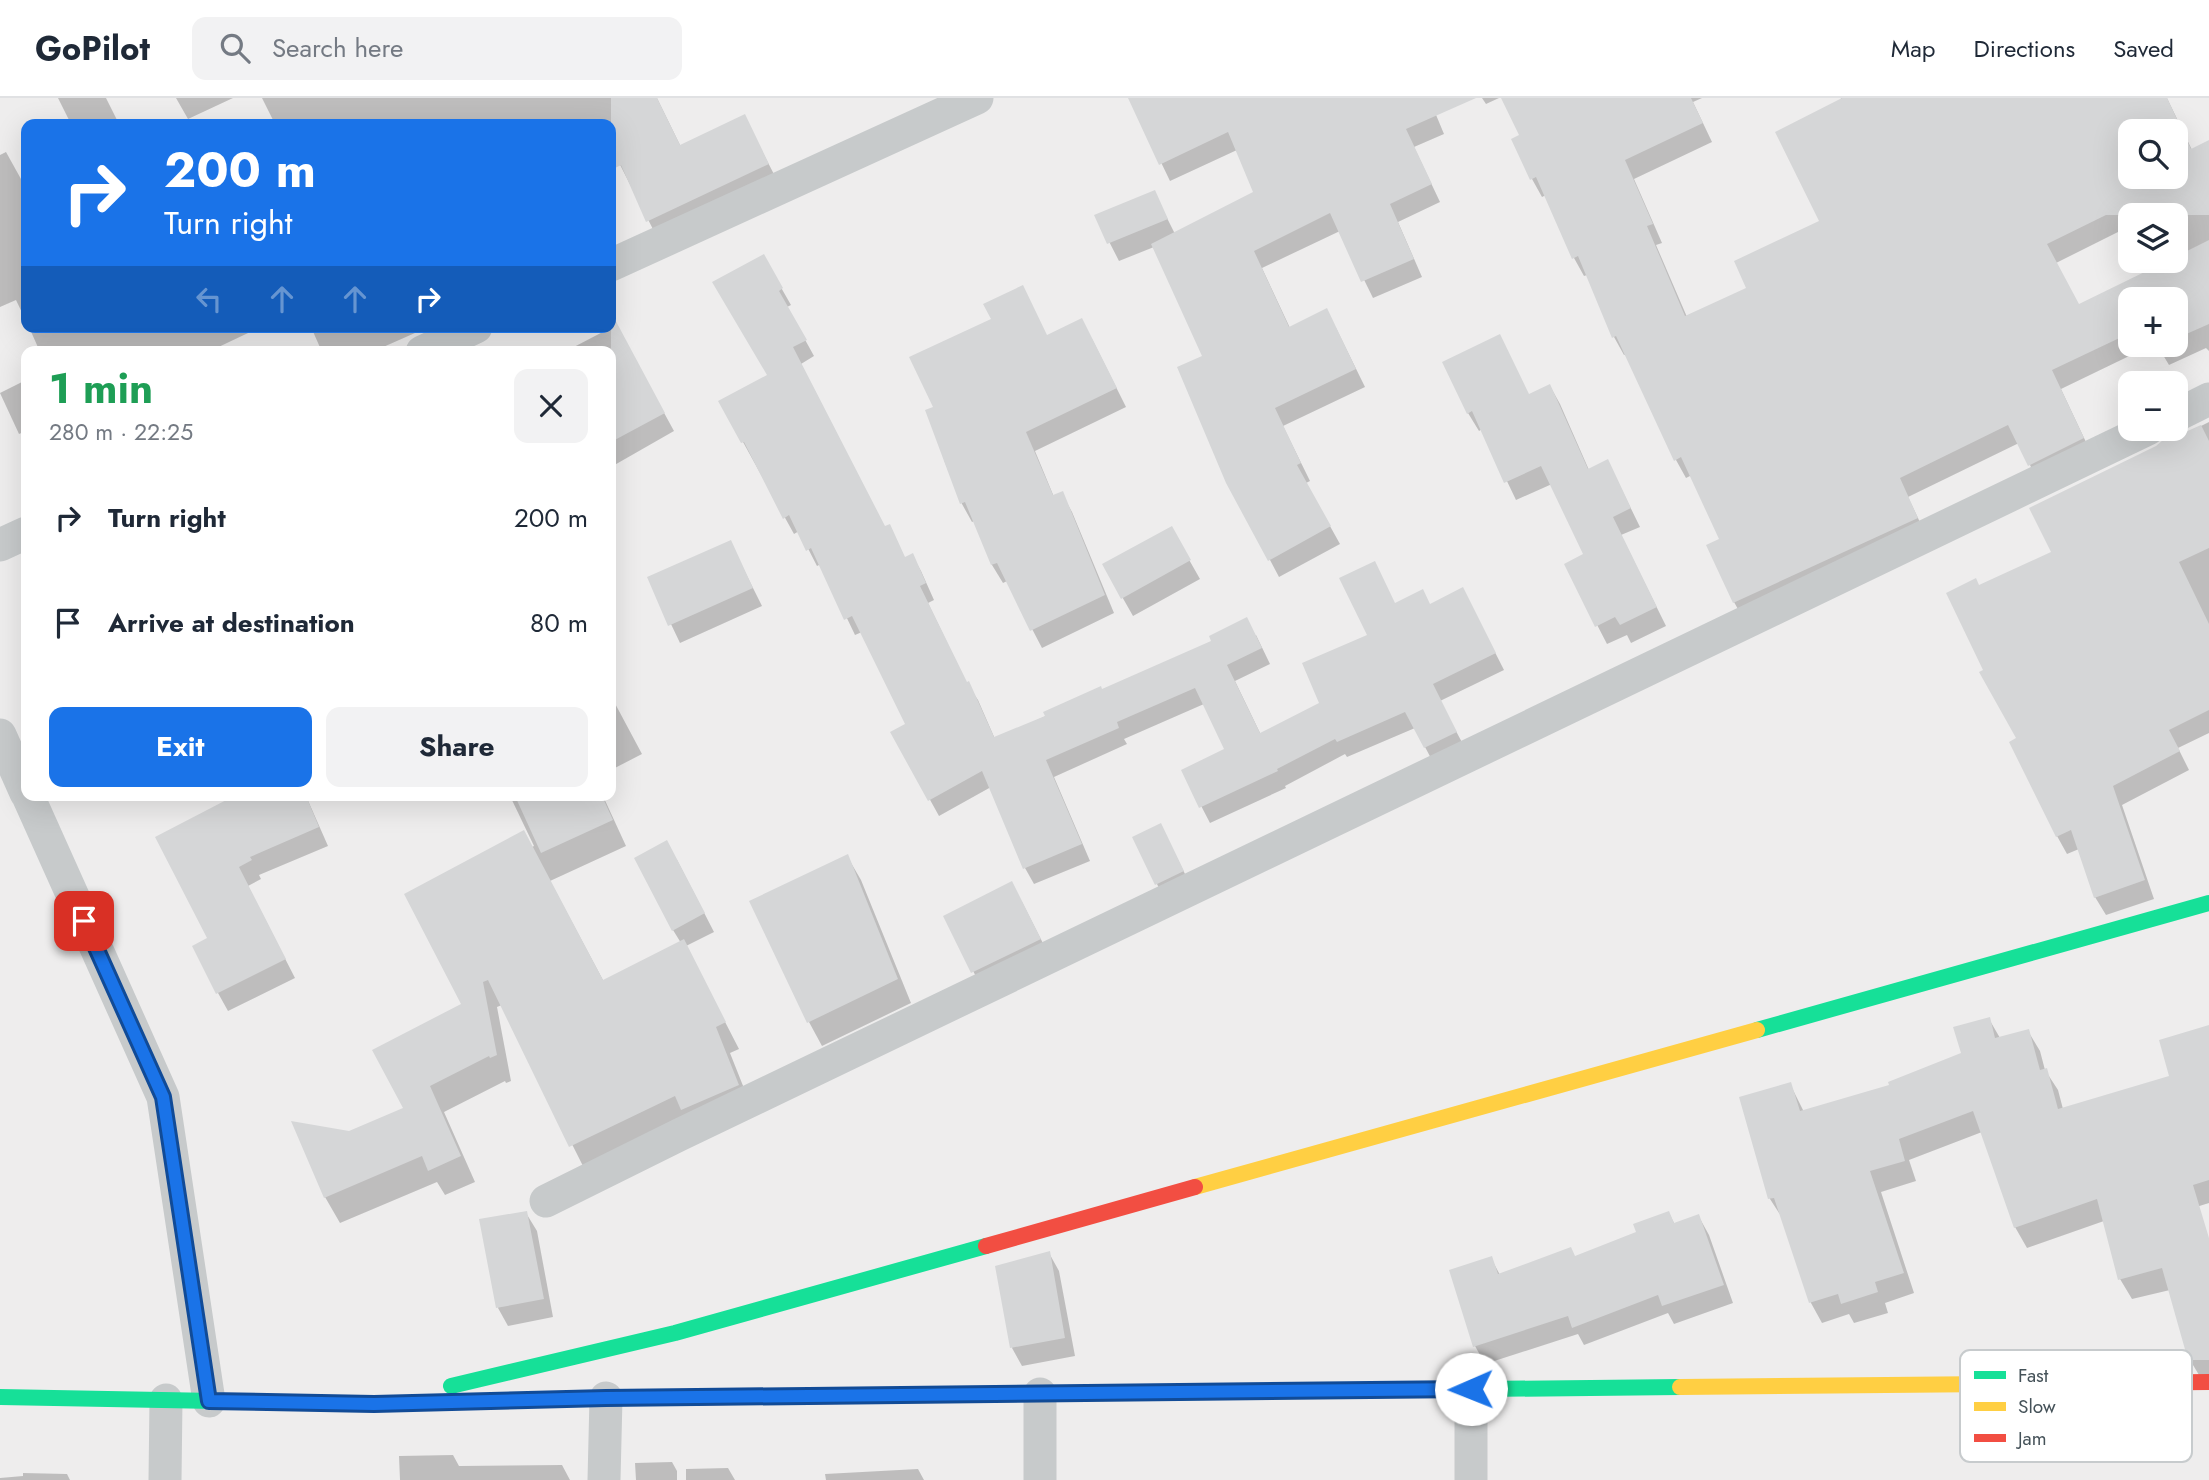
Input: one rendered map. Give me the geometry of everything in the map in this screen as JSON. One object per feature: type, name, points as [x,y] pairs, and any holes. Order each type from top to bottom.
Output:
[{"type":"street","points":[[616,263],[977,98]]},
{"type":"street","points":[[435,346],[463,333]]},
{"type":"street","points":[[2188,410],[2209,399]]},
{"type":"street","points":[[546,1201],[2123,441]]},
{"type":"street","points":[[0,545],[21,535]]},
{"type":"street","points":[[0,735],[21,782]]},
{"type":"street","points":[[30,801],[163,1097],[209,1401]]},
{"type":"street","points":[[374,1404],[675,1334],[2209,903]]},
{"type":"street","points":[[0,1398],[374,1404],[606,1398],[1960,1384]]},
{"type":"street","points":[[1471,1389],[1471,1480]]},
{"type":"street","points":[[1040,1394],[1040,1480]]},
{"type":"street","points":[[604,1480],[606,1398]]},
{"type":"street","points":[[165,1480],[166,1400]]},
{"type":"building","points":[[611,98],[657,98],[680,145],[745,114],[769,164],[646,222],[621,165],[616,168],[616,119],[611,119]]},
{"type":"building","points":[[1128,98],[1476,98],[1406,129],[1432,184],[1390,204],[1414,259],[1361,282],[1330,213],[1254,251],[1289,327],[1327,308],[1356,369],[1275,408],[1301,463],[1297,465],[1331,526],[1268,561],[1226,483],[1177,367],[1202,356],[1151,244],[1253,192],[1228,132],[1159,165]]},
{"type":"building","points":[[1501,98],[1691,98],[1703,123],[1625,160],[1653,224],[1647,226],[1685,316],[1746,288],[1734,261],[1819,221],[1775,132],[1842,98],[2167,98],[2177,119],[2118,119],[2118,189],[2188,189],[2188,143],[2191,149],[2209,140],[2209,215],[2188,215],[2188,203],[2118,203],[2118,215],[2106,215],[2047,244],[2079,304],[2142,273],[2188,273],[2188,250],[2209,240],[2209,324],[2188,333],[2188,287],[2118,287],[2118,339],[2052,370],[2084,438],[2028,466],[2008,425],[1900,478],[1918,518],[1733,603],[1706,545],[1719,539],[1681,457],[1674,461],[1616,336],[1612,338],[1578,256],[1572,259],[1536,177],[1530,180],[1511,139],[1519,135]]},
{"type":"building","points":[[1155,190],[1168,219],[1107,244],[1094,215]]},
{"type":"building","points":[[764,254],[783,288],[779,291],[807,340],[793,347],[885,526],[890,524],[905,557],[913,553],[926,583],[920,586],[967,682],[969,681],[994,737],[1045,716],[1043,712],[1101,686],[1102,689],[1211,641],[1209,636],[1247,617],[1262,648],[1227,665],[1260,733],[1319,703],[1302,663],[1367,635],[1339,578],[1375,561],[1395,603],[1423,589],[1430,604],[1463,587],[1496,653],[1433,684],[1457,732],[1424,748],[1405,712],[1337,742],[1335,739],[1277,769],[1278,771],[1199,808],[1181,770],[1224,749],[1195,688],[1117,722],[1119,728],[1046,760],[1082,844],[1023,869],[982,771],[928,801],[890,732],[905,724],[852,616],[844,620],[811,548],[806,551],[789,515],[783,519],[744,442],[741,443],[718,401],[767,375],[712,282]]},
{"type":"building","points":[[1023,285],[1047,335],[1082,318],[1117,388],[1026,432],[1053,495],[1063,491],[1105,595],[1030,631],[997,563],[991,565],[965,502],[960,504],[925,410],[933,407],[909,357],[991,319],[983,304]]},
{"type":"building","points":[[616,321],[665,413],[616,439],[616,346],[611,346],[611,333],[616,333]]},
{"type":"building","points":[[1500,334],[1529,394],[1550,384],[1588,469],[1608,459],[1631,508],[1613,517],[1657,607],[1620,625],[1615,617],[1595,627],[1564,564],[1583,554],[1541,466],[1504,483],[1472,411],[1467,414],[1442,362]]},
{"type":"building","points":[[2201,425],[2209,441],[2209,548],[2179,562],[2209,624],[2209,710],[2169,730],[2180,751],[2113,786],[2145,880],[2094,898],[2071,830],[2056,837],[2009,742],[2016,738],[1979,672],[1983,670],[1946,593],[1976,578],[1979,585],[2051,552],[2029,508],[2162,441],[2188,441],[2188,431]]},
{"type":"building","points":[[1172,526],[1191,560],[1121,599],[1102,564]]},
{"type":"building","points":[[731,540],[753,588],[668,626],[647,577]]},
{"type":"building","points":[[224,801],[308,801],[319,827],[250,857],[252,860],[239,867],[286,959],[216,994],[192,946],[207,938],[155,837]]},
{"type":"building","points":[[517,801],[604,801],[613,820],[541,853]]},
{"type":"building","points":[[1161,823],[1184,871],[1155,885],[1132,837]]},
{"type":"building","points":[[524,830],[603,980],[684,939],[726,1022],[716,1027],[739,1085],[681,1110],[675,1096],[569,1147],[488,980],[483,982],[497,1055],[490,1058],[489,1056],[430,1086],[461,1156],[428,1171],[422,1156],[324,1198],[291,1121],[349,1131],[403,1108],[372,1050],[461,1004],[404,894]]},
{"type":"building","points":[[667,840],[705,913],[672,931],[634,858]]},
{"type":"building","points":[[848,854],[898,979],[807,1023],[749,901]]},
{"type":"building","points":[[1012,881],[1041,939],[971,973],[943,916]]},
{"type":"building","points":[[1990,1017],[1995,1038],[2029,1029],[2040,1070],[2047,1068],[2058,1109],[2169,1076],[2159,1040],[2209,1025],[2209,1180],[2193,1185],[2209,1238],[2209,1360],[2192,1360],[2192,1350],[2185,1350],[2162,1268],[2118,1280],[2097,1199],[2014,1228],[1973,1111],[1899,1139],[1905,1161],[1870,1171],[1904,1273],[1875,1282],[1878,1292],[1841,1304],[1838,1294],[1809,1303],[1774,1198],[1768,1199],[1739,1097],[1791,1082],[1800,1111],[1889,1085],[1888,1082],[1961,1053],[1953,1027]]},
{"type":"building","points":[[527,1211],[544,1299],[496,1308],[479,1219]]},
{"type":"building","points":[[1669,1211],[1674,1223],[1699,1214],[1724,1285],[1662,1306],[1658,1295],[1572,1328],[1568,1316],[1473,1347],[1449,1270],[1492,1256],[1498,1274],[1571,1247],[1575,1256],[1636,1232],[1633,1224]]},
{"type":"building","points":[[1050,1251],[1065,1338],[1010,1348],[995,1266]]},
{"type":"traffic: fast","points":[[1757,1030],[2209,903]]},
{"type":"traffic: fast","points":[[451,1386],[675,1333],[986,1246]]},
{"type":"traffic: fast","points":[[1110,1393],[1680,1387]]},
{"type":"traffic: fast","points":[[0,1397],[369,1404]]},
{"type":"traffic: slow","points":[[1195,1187],[1757,1030]]},
{"type":"traffic: slow","points":[[1680,1387],[1960,1384]]},
{"type":"traffic: slow","points":[[841,1396],[1110,1393]]},
{"type":"traffic: jam","points":[[986,1246],[1195,1187]]},
{"type":"traffic: jam","points":[[2192,1382],[2209,1382]]},
{"type":"traffic: jam","points":[[369,1404],[841,1396]]},
{"type":"route","points":[[84,921],[163,1097],[209,1401],[374,1404],[606,1398],[1471,1389]]}]
